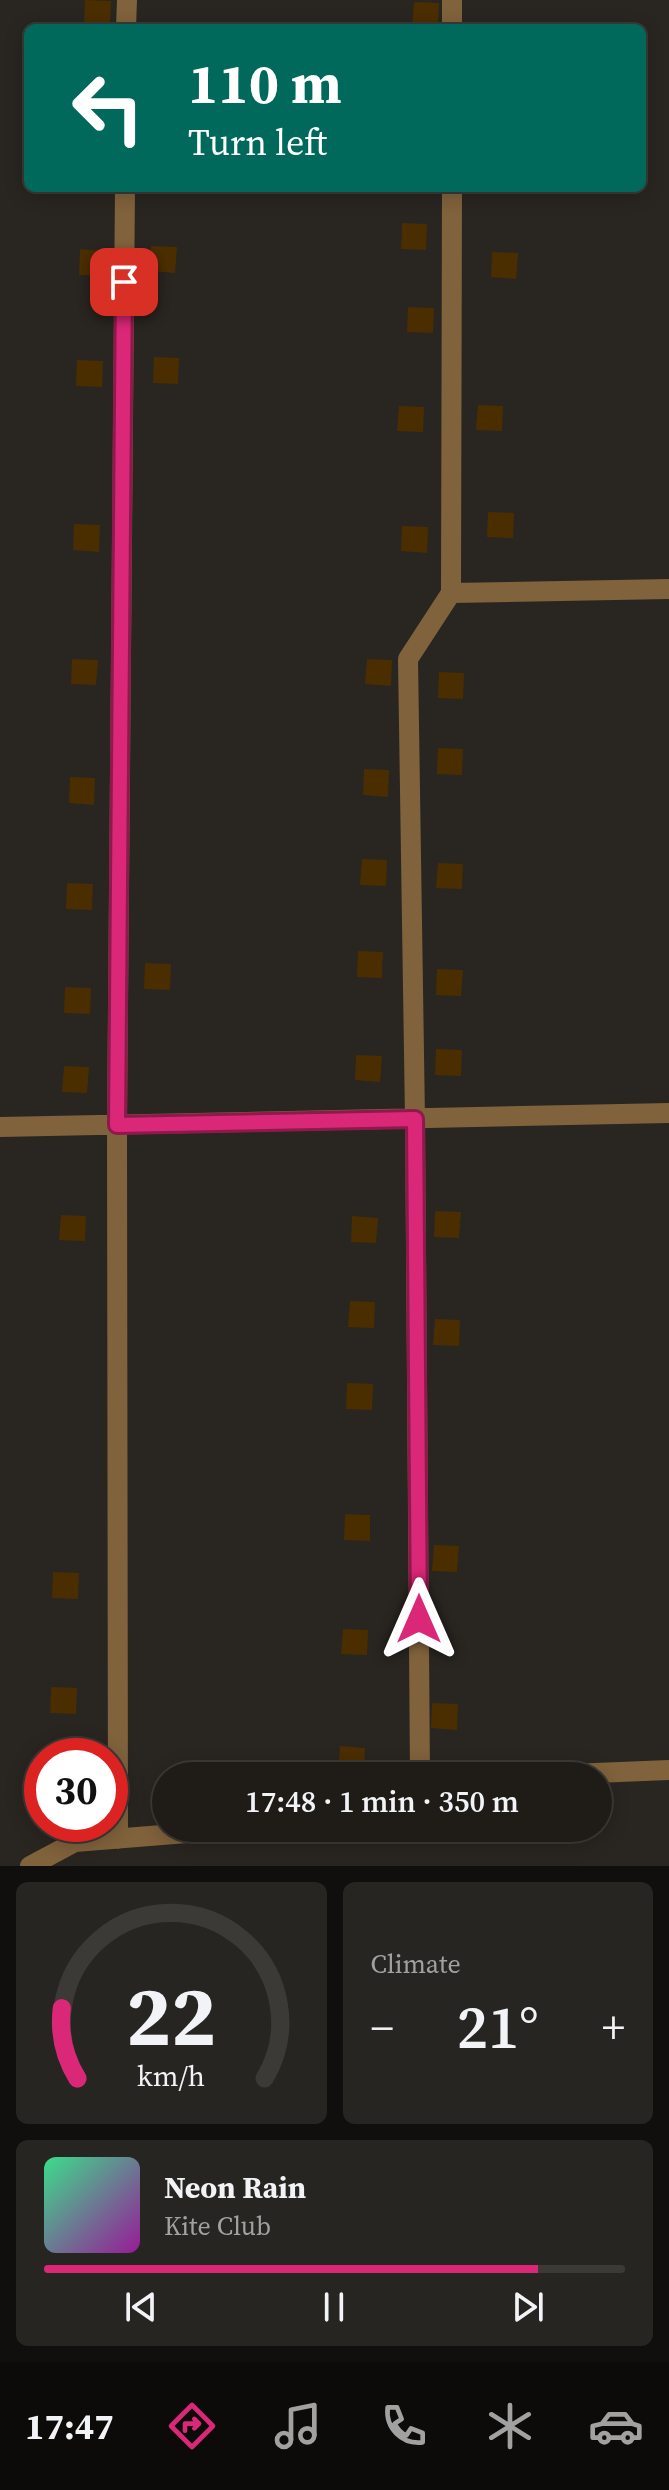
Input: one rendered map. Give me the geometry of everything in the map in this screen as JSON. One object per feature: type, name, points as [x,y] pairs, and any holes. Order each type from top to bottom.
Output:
[{"type":"street","points":[[126,24],[127,0]]},
{"type":"street","points":[[452,0],[452,24]]},
{"type":"street","points":[[118,1738],[117,1125],[125,192]]},
{"type":"street","points":[[420,1762],[408,659],[451,593],[452,192]]},
{"type":"street","points":[[451,593],[669,589]]},
{"type":"street","points":[[0,1127],[669,1113]]},
{"type":"street","points":[[612,1772],[669,1770]]},
{"type":"street","points":[[128,1838],[152,1836]]},
{"type":"street","points":[[30,1866],[75,1842]]},
{"type":"building","points":[[85,0],[111,1],[110,24],[84,24]]},
{"type":"building","points":[[414,2],[439,3],[438,24],[412,24]]},
{"type":"building","points":[[402,223],[427,224],[426,250],[401,249]]},
{"type":"building","points":[[151,246],[177,247],[175,273],[150,271]]},
{"type":"building","points":[[80,249],[106,251],[104,276],[79,275]]},
{"type":"building","points":[[492,252],[518,253],[516,279],[491,277]]},
{"type":"building","points":[[408,307],[434,308],[433,333],[407,332]]},
{"type":"building","points":[[154,357],[179,358],[178,384],[153,383]]},
{"type":"building","points":[[77,360],[103,361],[102,387],[76,386]]},
{"type":"building","points":[[478,405],[503,406],[502,431],[476,430]]},
{"type":"building","points":[[399,406],[424,407],[423,432],[397,431]]},
{"type":"building","points":[[488,512],[514,513],[513,538],[487,537]]},
{"type":"building","points":[[74,524],[100,525],[99,552],[73,550]]},
{"type":"building","points":[[402,526],[428,527],[427,553],[401,551]]},
{"type":"building","points":[[72,659],[98,660],[96,685],[71,684]]},
{"type":"building","points":[[367,659],[392,660],[391,686],[365,684]]},
{"type":"building","points":[[439,672],[464,673],[463,699],[438,698]]},
{"type":"building","points":[[438,748],[463,749],[462,775],[437,774]]},
{"type":"building","points":[[364,769],[389,770],[388,797],[363,795]]},
{"type":"building","points":[[70,777],[95,778],[94,805],[69,803]]},
{"type":"building","points":[[362,859],[387,860],[386,886],[360,885]]},
{"type":"building","points":[[438,863],[463,864],[462,889],[436,888]]},
{"type":"building","points":[[67,883],[93,884],[92,910],[66,909]]},
{"type":"building","points":[[358,951],[383,952],[382,978],[357,977]]},
{"type":"building","points":[[145,963],[171,964],[170,990],[144,989]]},
{"type":"building","points":[[437,969],[463,970],[461,996],[436,995]]},
{"type":"building","points":[[65,987],[91,988],[90,1014],[64,1013]]},
{"type":"building","points":[[436,1049],[462,1050],[461,1076],[435,1075]]},
{"type":"building","points":[[356,1055],[382,1056],[380,1082],[355,1080]]},
{"type":"building","points":[[64,1066],[89,1067],[87,1093],[62,1092]]},
{"type":"building","points":[[435,1211],[461,1212],[459,1238],[434,1237]]},
{"type":"building","points":[[61,1215],[86,1216],[85,1241],[59,1240]]},
{"type":"building","points":[[352,1216],[378,1218],[376,1243],[351,1242]]},
{"type":"building","points":[[350,1301],[375,1302],[374,1328],[348,1327]]},
{"type":"building","points":[[435,1319],[460,1320],[459,1346],[433,1345]]},
{"type":"building","points":[[347,1383],[373,1384],[372,1410],[346,1409]]},
{"type":"building","points":[[345,1514],[370,1515],[370,1541],[344,1540]]},
{"type":"building","points":[[434,1545],[459,1546],[457,1572],[432,1571]]},
{"type":"building","points":[[53,1572],[79,1573],[78,1599],[52,1598]]},
{"type":"building","points":[[343,1629],[368,1630],[367,1655],[341,1654]]},
{"type":"building","points":[[51,1687],[77,1688],[76,1714],[50,1713]]},
{"type":"building","points":[[432,1703],[458,1704],[457,1730],[431,1728]]},
{"type":"building","points":[[340,1746],[365,1748],[364,1762],[339,1762]]},
{"type":"route","points":[[124,282],[117,1125],[415,1119],[419,1619]]}]
